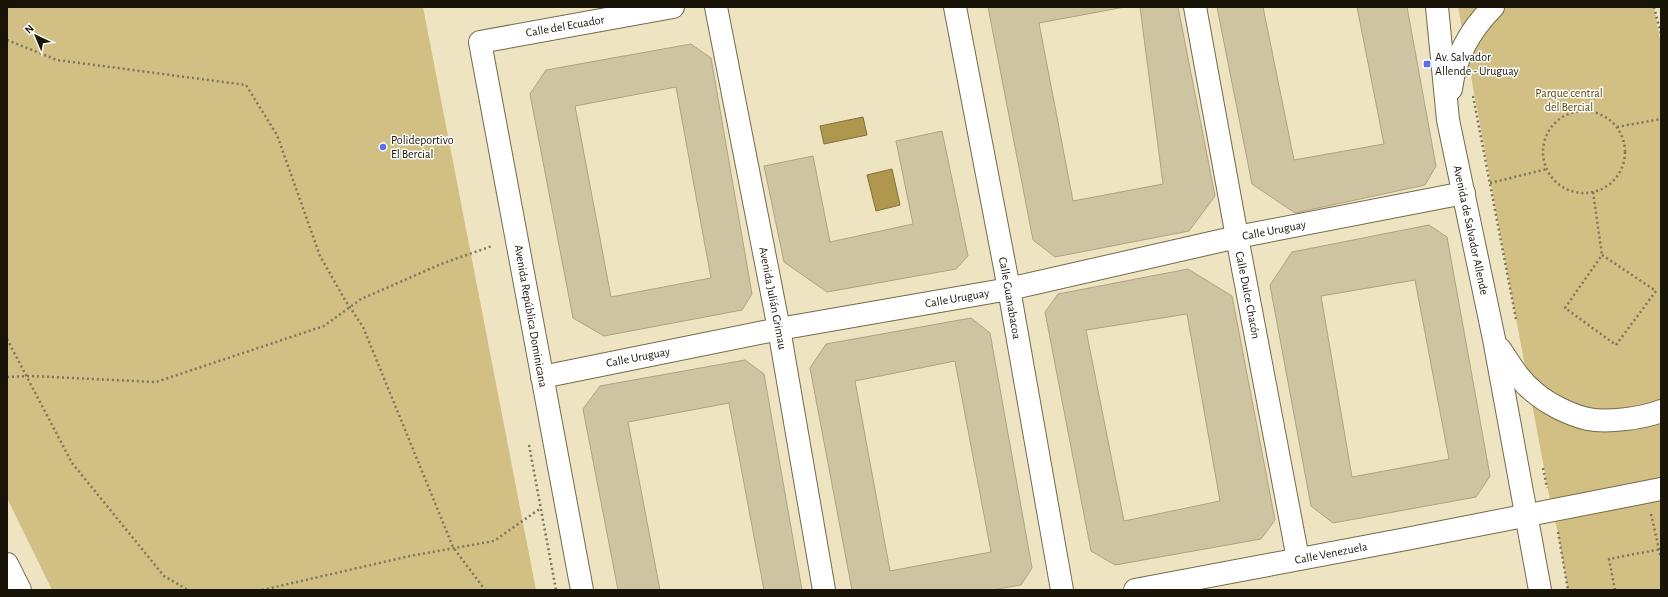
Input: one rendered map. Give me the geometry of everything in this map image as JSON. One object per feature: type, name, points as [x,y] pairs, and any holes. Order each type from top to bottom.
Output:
[{"type":"street","name":"Calle del Ecuador","points":[[480,42],[673,7]]},
{"type":"street","name":"Avenida Julián Grimau","points":[[716,7],[779,329],[824,590]]},
{"type":"street","name":"Calle Guanabacoa","points":[[955,7],[1009,289],[1062,590]]},
{"type":"street","name":"Calle Dulce Chacón","points":[[1195,7],[1298,559]]},
{"type":"street","name":"Avenida de Salvador Allende","points":[[1437,7],[1448,120],[1494,339],[1540,590]]},
{"type":"street","name":"Avenida de Salvador Allende","points":[[1448,120],[1452,74],[1460,52],[1471,31],[1493,7]]},
{"type":"street","name":"Avenida República Dominicana","points":[[480,42],[582,590]]},
{"type":"street","name":"Calle Uruguay","points":[[542,377],[779,329],[1009,289],[1237,237],[1464,193]]},
{"type":"street","name":"Avenida de Salvador Allende","points":[[1494,339],[1520,378],[1534,392],[1562,410],[1589,419],[1619,420],[1649,416],[1661,411]]},
{"type":"street","points":[[1527,516],[1661,489]]},
{"type":"street","name":"Calle Venezuela","points":[[1135,590],[1527,516]]},
{"type":"street","points":[[7,564],[20,590]]},
{"type":"path","points":[[1654,7],[1661,34]]},
{"type":"path","points":[[7,40],[57,60],[246,85],[277,135],[320,256],[363,327],[453,547],[485,590]]},
{"type":"path","points":[[1472,88],[1517,325]]},
{"type":"path","points":[[1586,110],[1609,118],[1617,127],[1624,143],[1624,160],[1620,171],[1613,181],[1593,192],[1582,192],[1561,186],[1553,178],[1547,169],[1544,157],[1544,146],[1548,134],[1554,124],[1563,116],[1586,110]]},
{"type":"path","points":[[1617,127],[1661,119]]},
{"type":"path","points":[[1490,183],[1547,169]]},
{"type":"path","points":[[1593,192],[1602,255],[1565,308],[1616,344],[1656,290],[1602,255]]},
{"type":"path","points":[[7,377],[26,376],[156,382],[324,326],[361,299],[434,268],[492,246]]},
{"type":"path","points":[[7,339],[72,463],[164,576],[188,590]]},
{"type":"path","points":[[1543,464],[1552,511],[1558,532],[1568,590]]},
{"type":"path","points":[[262,590],[453,547],[494,541],[541,508]]},
{"type":"path","points":[[1651,513],[1661,558]]},
{"type":"path","points":[[1615,590],[1609,559],[1660,549]]},
{"type":"green space","points":[[7,7],[423,7],[536,590],[52,590],[7,498]]},
{"type":"green space","name":"Parque central del Bercial","points":[[1458,7],[1654,7],[1661,45],[1661,590],[1568,590]]},
{"type":"shaded area","points":[[863,117],[867,135],[824,144],[820,126]]},
{"type":"shaded area","points":[[892,169],[900,205],[876,211],[867,175]]},
{"type":"building","points":[[988,7],[1125,7],[1039,23],[1073,201],[1163,184],[1140,7],[1178,7],[1215,196],[1189,231],[1055,257],[1033,240]]},
{"type":"building","points":[[1217,7],[1263,7],[1294,160],[1384,144],[1357,7],[1407,7],[1436,166],[1425,185],[1295,213],[1252,184]]},
{"type":"building","points":[[691,44],[711,58],[752,294],[742,310],[604,336],[573,318],[530,94],[546,70]],"holes":[[[676,87],[711,278],[611,297],[575,106]]]},
{"type":"building","points":[[942,131],[968,256],[956,269],[827,292],[784,262],[764,166],[813,156],[830,242],[913,224],[896,141]]},
{"type":"building","points":[[1429,225],[1447,237],[1490,476],[1476,497],[1333,523],[1311,506],[1270,285],[1292,252]],"holes":[[[1415,280],[1449,459],[1352,477],[1321,296]]]},
{"type":"building","points":[[1188,269],[1232,296],[1275,520],[1261,539],[1115,565],[1091,551],[1045,312],[1058,294]],"holes":[[[1187,314],[1220,501],[1124,521],[1086,330]]]},
{"type":"building","points":[[971,318],[990,333],[1032,568],[1021,585],[992,590],[852,590],[810,368],[826,344]],"holes":[[[955,361],[991,552],[890,571],[855,381]]]},
{"type":"building","points":[[745,360],[764,374],[802,590],[764,590],[729,403],[628,422],[660,590],[618,590],[583,409],[600,386]]},
{"type":"place","name":"Av. Salvador Allende - Uruguay","points":[[1427,64]]},
{"type":"place","name":"Polideportivo El Bercial","points":[[383,147]]}]
